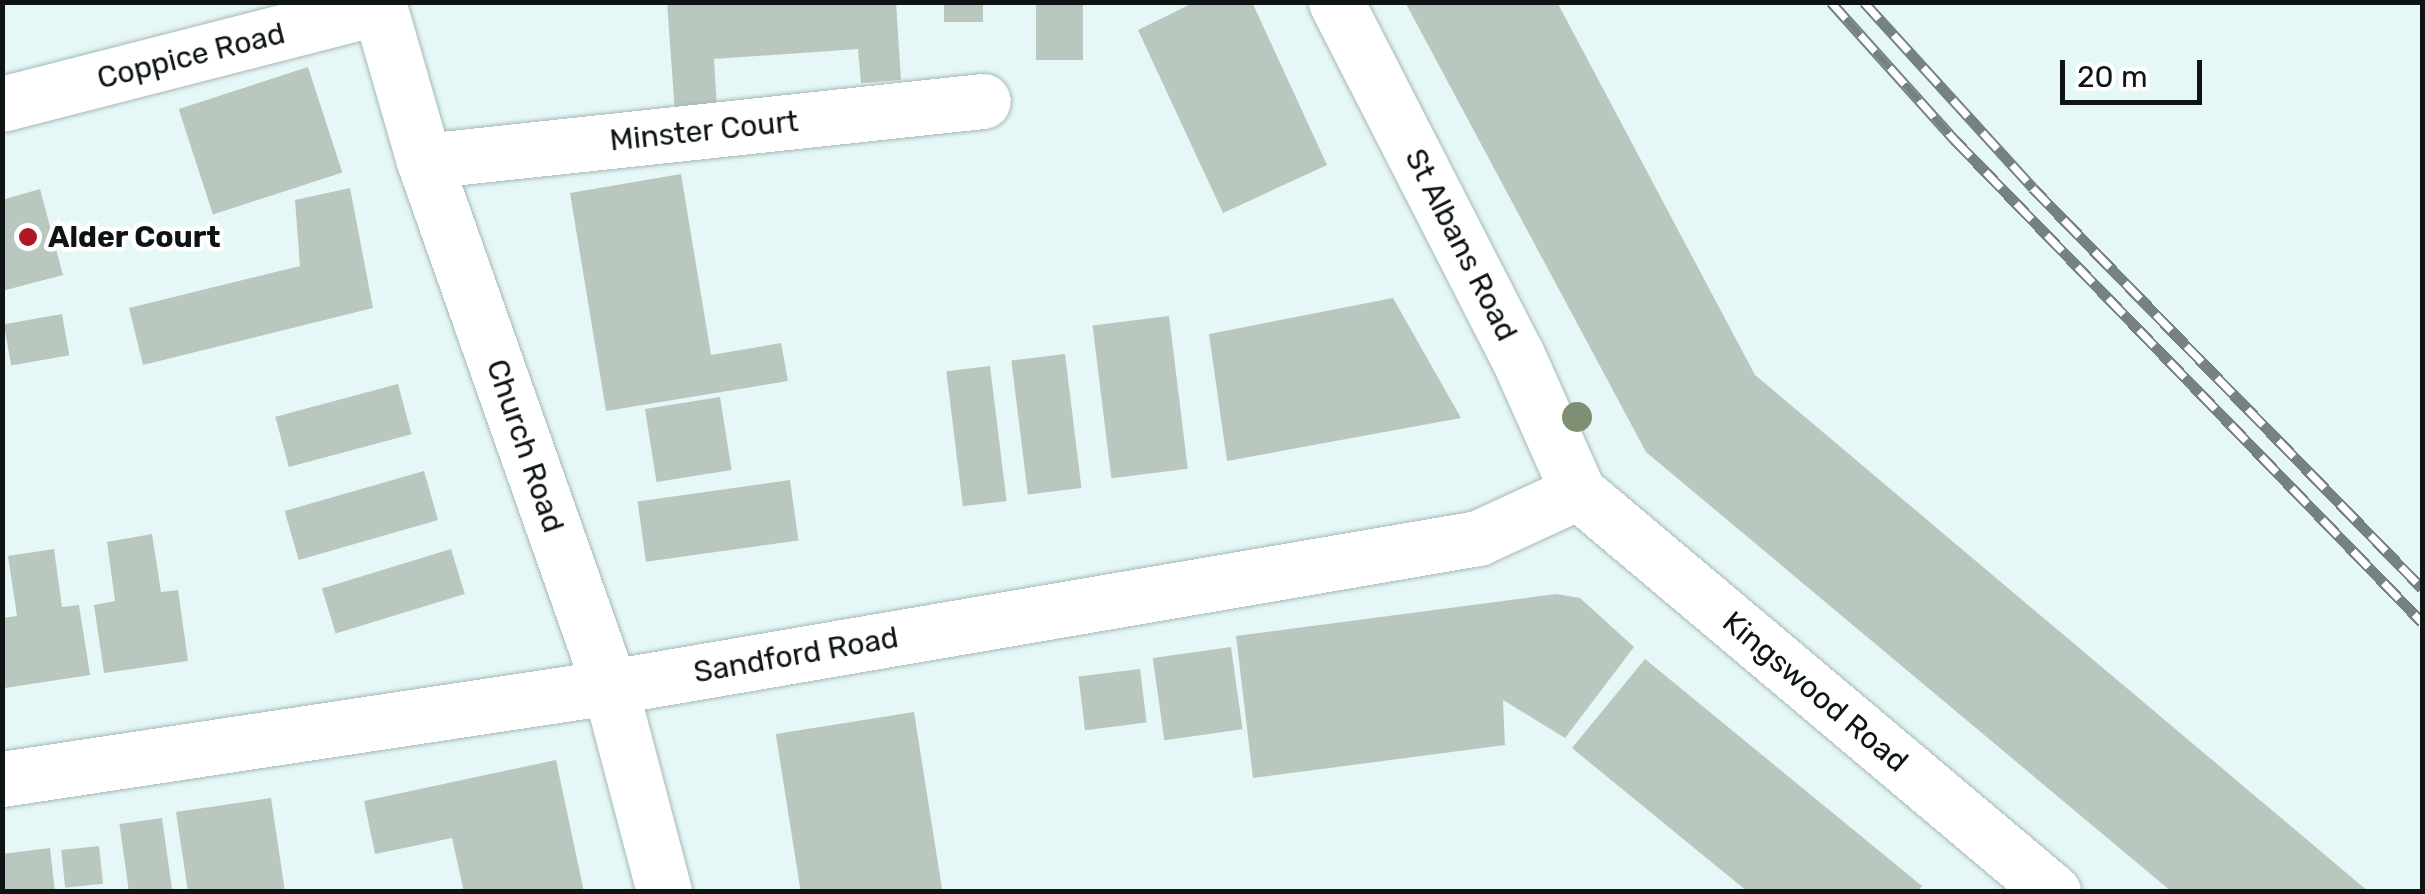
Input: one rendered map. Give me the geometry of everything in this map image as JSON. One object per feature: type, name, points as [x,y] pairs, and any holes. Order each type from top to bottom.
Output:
[{"type":"street","name":"St Albans Road","points":[[1336,2],[1516,355],[1578,492]]},
{"type":"street","name":"Coppice Road","points":[[2,104],[379,5]]},
{"type":"street","name":"Church Road","points":[[379,5],[424,161],[610,687],[664,892]]},
{"type":"street","name":"Minster Court","points":[[424,161],[983,101]]},
{"type":"street","name":"Sandford Road","points":[[2,779],[610,687],[1478,538],[1578,492]]},
{"type":"street","name":"Kingswood Road","points":[[1578,492],[2053,892]]},
{"type":"building","points":[[667,2],[896,2],[901,80],[861,83],[858,49],[714,59],[717,109],[675,113]]},
{"type":"building","points":[[944,2],[983,2],[983,22],[944,22]]},
{"type":"building","points":[[1036,2],[1083,2],[1083,60],[1036,60]]},
{"type":"building","points":[[1195,2],[1252,2],[1327,165],[1223,213],[1138,30]]},
{"type":"building","points":[[1405,2],[1557,2],[1755,375],[2369,892],[2172,892],[1646,452]]},
{"type":"building","points":[[308,67],[342,173],[213,215],[179,109]]},
{"type":"building","points":[[681,174],[711,355],[781,343],[788,381],[606,411],[570,193]]},
{"type":"building","points":[[350,188],[373,308],[143,365],[129,308],[300,266],[295,200]]},
{"type":"building","name":"Alder Court","points":[[40,189],[63,275],[2,291],[2,200]]},
{"type":"building","points":[[1393,298],[1461,418],[1227,461],[1209,334]]},
{"type":"building","points":[[62,314],[69,355],[11,366],[4,324]]},
{"type":"building","points":[[1169,316],[1188,469],[1111,478],[1093,325]]},
{"type":"building","points":[[1065,354],[1081,488],[1028,495],[1011,361]]},
{"type":"building","points":[[990,366],[1007,501],[963,506],[946,371]]},
{"type":"building","points":[[398,384],[411,434],[289,467],[275,417]]},
{"type":"building","points":[[720,397],[732,470],[657,482],[645,409]]},
{"type":"building","points":[[424,471],[438,520],[299,560],[285,511]]},
{"type":"building","points":[[790,480],[798,540],[646,562],[637,501]]},
{"type":"building","points":[[152,534],[161,592],[178,590],[188,661],[104,673],[94,605],[115,601],[107,542]]},
{"type":"building","points":[[54,549],[62,607],[79,605],[90,675],[5,688],[2,618],[17,616],[8,556]]},
{"type":"building","points":[[451,549],[465,594],[336,633],[322,588]]},
{"type":"building","points":[[1556,594],[1580,598],[1634,647],[1565,738],[1503,700],[1505,745],[1253,778],[1236,636]]},
{"type":"building","points":[[1231,647],[1243,729],[1164,740],[1153,658]]},
{"type":"building","points":[[1645,659],[1922,886],[1917,892],[1748,892],[1572,748]]},
{"type":"building","points":[[1140,669],[1147,723],[1085,730],[1078,677]]},
{"type":"building","points":[[914,712],[942,892],[801,892],[776,734]]},
{"type":"building","points":[[556,760],[584,892],[464,892],[452,838],[375,854],[364,801]]},
{"type":"building","points":[[271,798],[285,892],[188,892],[176,812]]},
{"type":"building","points":[[162,818],[172,892],[129,892],[119,824]]},
{"type":"building","points":[[99,846],[103,884],[65,888],[61,850]]},
{"type":"building","points":[[50,848],[55,892],[2,892],[2,854]]},
{"type":"railway","points":[[1831,2],[1955,140],[2422,622]]},
{"type":"railway","points":[[1864,2],[2033,188],[2422,588]]},
{"type":"place","name":"Alder Court","points":[[28,237]]}]
